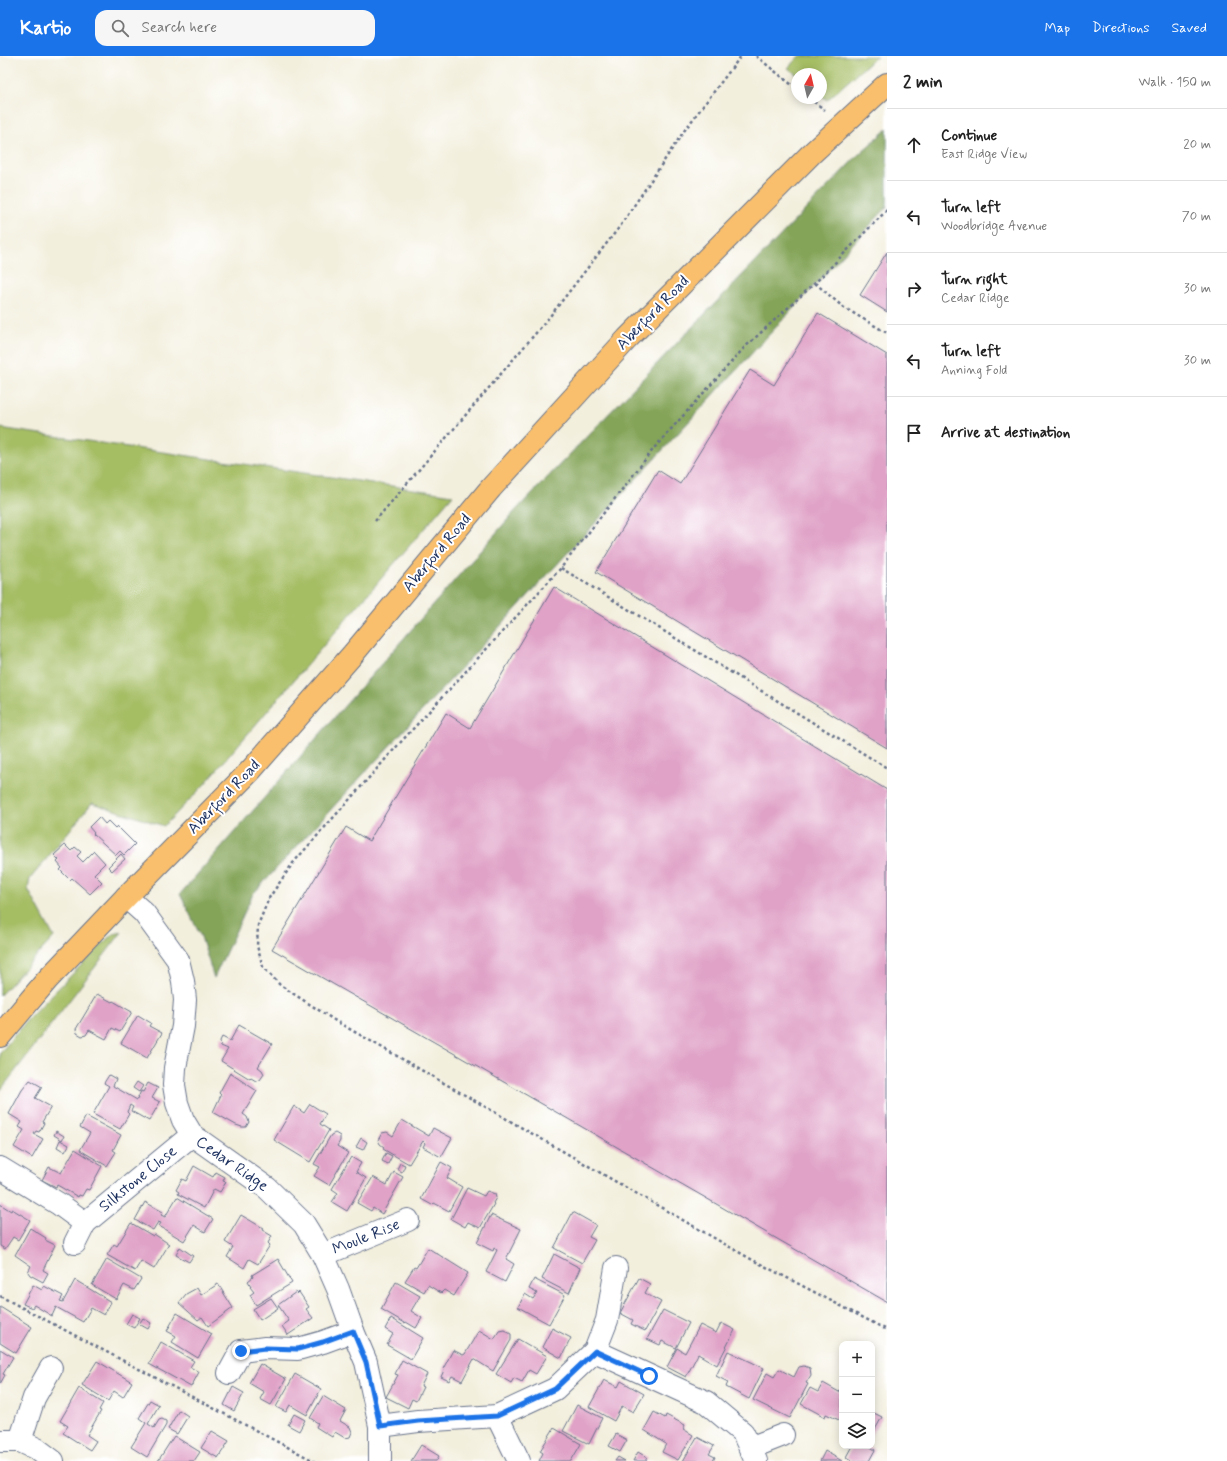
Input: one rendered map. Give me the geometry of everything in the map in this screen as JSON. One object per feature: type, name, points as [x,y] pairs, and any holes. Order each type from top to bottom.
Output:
[{"type":"main road","name":"Aberford Road","points":[[0,1036],[47,980],[126,896],[251,770],[353,654],[491,488],[627,339],[810,154],[887,84]]},
{"type":"street","name":"Cedar Ridge","points":[[126,896],[144,913],[178,960],[183,981],[185,1000],[183,1026],[174,1068],[174,1085],[177,1103],[183,1120],[192,1136],[267,1188],[304,1224],[323,1255],[338,1289],[366,1362],[380,1426],[380,1461]]},
{"type":"street","name":"Silkstone Close","points":[[74,1243],[85,1223],[192,1136]]},
{"type":"street","name":"Silkstone Close","points":[[0,1168],[59,1204],[85,1223]]},
{"type":"street","name":"Moule Rise","points":[[323,1255],[408,1220]]},
{"type":"street","points":[[380,1426],[418,1421],[497,1416],[555,1389],[595,1351],[607,1320],[616,1268]]},
{"type":"street","points":[[229,1373],[241,1351],[265,1348],[298,1349],[353,1331]]},
{"type":"street","points":[[595,1351],[706,1402],[743,1433],[753,1454],[783,1435]]},
{"type":"street","points":[[51,1368],[10,1441],[37,1449],[53,1461]]},
{"type":"street","points":[[497,1416],[519,1461]]},
{"type":"path","points":[[375,521],[547,320],[621,225],[684,131],[741,56]]},
{"type":"path","points":[[756,56],[791,84]]},
{"type":"path","points":[[887,210],[815,283],[744,348],[656,447],[561,568],[399,744],[293,863],[268,898],[258,925],[257,946],[263,967],[280,985],[334,1020],[749,1258],[887,1330]]},
{"type":"path","points":[[815,283],[843,307],[887,333]]},
{"type":"path","points":[[561,568],[887,768]]},
{"type":"path","points":[[0,1296],[314,1461]]},
{"type":"green space","points":[[799,56],[877,56],[827,100],[827,68],[791,68],[791,70],[788,68]]},
{"type":"green space","points":[[887,129],[887,207],[253,894],[214,978],[201,937],[180,894],[516,510],[858,155]]},
{"type":"green space","points":[[0,428],[453,495],[203,786],[164,826],[92,803],[30,879],[28,889],[54,937],[0,995]]},
{"type":"green space","points":[[122,932],[0,1091],[0,1053],[29,1018],[107,939],[114,934]]},
{"type":"building","points":[[887,252],[887,312],[860,295]]},
{"type":"building","points":[[818,313],[887,355],[887,748],[596,572],[658,470],[680,484],[750,370],[774,385]]},
{"type":"building","points":[[554,587],[887,790],[887,1302],[272,949],[346,827],[369,841],[446,713],[470,728]]},
{"type":"building","points":[[99,817],[105,824],[108,821],[115,828],[117,826],[135,844],[124,855],[120,851],[116,855],[93,834],[94,833],[89,827]]},
{"type":"building","points":[[65,845],[71,851],[75,847],[81,852],[77,856],[83,862],[94,851],[105,863],[94,874],[102,882],[90,894],[72,878],[70,880],[60,870],[62,868],[57,862],[59,860],[54,855]]},
{"type":"building","points":[[121,854],[125,859],[112,871],[108,867]]},
{"type":"building","points":[[97,994],[132,1012],[120,1032],[112,1028],[106,1039],[89,1030],[86,1035],[82,1036],[77,1033],[76,1029]]},
{"type":"building","points":[[138,1015],[151,1023],[149,1026],[162,1033],[147,1058],[121,1043]]},
{"type":"building","points":[[239,1025],[272,1044],[258,1067],[264,1074],[260,1080],[256,1081],[251,1078],[250,1079],[221,1061],[228,1049],[221,1046],[220,1041],[222,1037],[230,1041]]},
{"type":"building","points":[[230,1073],[257,1091],[243,1114],[247,1117],[249,1122],[246,1127],[236,1125],[213,1112],[221,1095],[219,1093]]},
{"type":"building","points":[[109,1075],[116,1079],[113,1086],[137,1100],[141,1091],[143,1092],[148,1083],[158,1088],[152,1098],[160,1102],[149,1121],[131,1111],[133,1107],[130,1105],[127,1112],[129,1114],[120,1129],[93,1114],[109,1086],[104,1083]]},
{"type":"building","points":[[30,1080],[42,1087],[35,1098],[51,1107],[42,1122],[44,1123],[39,1132],[36,1131],[34,1134],[43,1139],[32,1158],[14,1147],[24,1130],[19,1127],[22,1122],[9,1114],[22,1090]]},
{"type":"building","points":[[137,1082],[143,1086],[139,1092],[133,1088]]},
{"type":"building","points":[[310,1104],[326,1114],[320,1124],[329,1130],[310,1162],[274,1140],[294,1106],[304,1113]]},
{"type":"building","points":[[86,1116],[121,1135],[113,1150],[116,1152],[107,1166],[80,1150],[90,1133],[80,1127]]},
{"type":"building","points":[[402,1120],[429,1136],[433,1128],[452,1138],[441,1157],[423,1147],[425,1143],[423,1141],[409,1164],[383,1149],[384,1147],[378,1140],[382,1133],[387,1132],[393,1136]]},
{"type":"building","points":[[56,1131],[64,1136],[62,1140],[54,1135]]},
{"type":"building","points":[[335,1133],[340,1136],[340,1141],[337,1146],[348,1153],[329,1185],[314,1176],[320,1167],[314,1164],[331,1135]]},
{"type":"building","points":[[361,1138],[367,1142],[363,1150],[356,1147]]},
{"type":"building","points":[[60,1140],[69,1145],[65,1152],[57,1147]]},
{"type":"building","points":[[75,1149],[102,1166],[89,1190],[86,1189],[82,1196],[79,1195],[78,1197],[57,1185],[56,1187],[42,1180],[49,1167],[61,1173]]},
{"type":"building","points":[[386,1153],[392,1156],[388,1164],[382,1161]]},
{"type":"building","points":[[351,1157],[361,1163],[356,1172],[366,1178],[347,1211],[332,1202],[338,1193],[332,1189]]},
{"type":"building","points":[[441,1162],[452,1168],[447,1178],[462,1187],[449,1211],[434,1203],[432,1205],[421,1199]]},
{"type":"building","points":[[400,1163],[405,1165],[402,1172],[397,1169]]},
{"type":"building","points":[[194,1166],[213,1177],[216,1172],[225,1177],[223,1181],[226,1182],[220,1192],[214,1189],[204,1208],[178,1194],[179,1192],[176,1190],[182,1179],[186,1181]]},
{"type":"building","points":[[394,1172],[403,1177],[382,1214],[373,1208],[371,1211],[357,1203],[373,1177],[387,1185]]},
{"type":"building","points":[[467,1188],[484,1196],[487,1191],[495,1194],[496,1198],[493,1203],[494,1204],[480,1228],[468,1222],[465,1227],[451,1219]]},
{"type":"building","points":[[177,1197],[213,1219],[205,1232],[194,1225],[184,1241],[159,1226],[161,1223],[158,1222],[153,1230],[135,1220],[145,1202],[163,1212],[161,1215],[165,1217]]},
{"type":"building","points":[[0,1204],[11,1211],[12,1209],[30,1220],[18,1240],[13,1237],[5,1249],[0,1246]]},
{"type":"building","points":[[573,1212],[596,1225],[589,1237],[595,1240],[582,1263],[554,1248]]},
{"type":"building","points":[[241,1215],[263,1228],[262,1230],[272,1236],[268,1243],[270,1245],[258,1264],[249,1259],[244,1268],[227,1257],[233,1247],[225,1242]]},
{"type":"building","points":[[491,1215],[521,1229],[506,1259],[514,1264],[505,1282],[486,1272],[497,1250],[494,1248],[493,1251],[477,1243]]},
{"type":"building","points":[[131,1223],[153,1236],[154,1234],[169,1244],[154,1269],[141,1261],[135,1271],[107,1255],[114,1244],[117,1246]]},
{"type":"building","points":[[30,1228],[46,1238],[45,1240],[55,1245],[43,1270],[48,1273],[43,1282],[30,1275],[28,1272],[31,1266],[15,1255]]},
{"type":"building","points":[[180,1247],[193,1256],[189,1262],[176,1255]]},
{"type":"building","points":[[428,1248],[468,1273],[454,1296],[444,1290],[441,1293],[428,1285],[424,1292],[405,1281],[414,1267],[416,1268]]},
{"type":"building","points":[[554,1254],[580,1268],[569,1293],[542,1279]]},
{"type":"building","points":[[107,1259],[141,1279],[134,1290],[124,1285],[116,1299],[92,1285]]},
{"type":"building","points":[[278,1259],[292,1283],[256,1305],[250,1295],[254,1292],[248,1281],[253,1277],[252,1275]]},
{"type":"building","points":[[639,1278],[650,1284],[645,1293],[661,1302],[645,1331],[631,1324],[633,1320],[620,1313]]},
{"type":"building","points":[[534,1279],[565,1295],[549,1324],[518,1307],[525,1294],[533,1299],[537,1293],[529,1289]]},
{"type":"building","points":[[75,1280],[111,1302],[104,1315],[91,1308],[83,1322],[56,1307],[52,1316],[34,1305],[32,1308],[23,1304],[33,1285],[42,1290],[44,1286],[63,1296],[60,1301],[63,1302]]},
{"type":"building","points":[[396,1282],[420,1296],[411,1311],[422,1318],[416,1328],[381,1309]]},
{"type":"building","points":[[218,1284],[233,1308],[208,1326],[202,1317],[198,1320],[179,1303],[186,1294],[197,1288],[201,1295]]},
{"type":"building","points":[[296,1292],[297,1294],[299,1292],[309,1307],[306,1309],[313,1318],[288,1335],[282,1326],[289,1321],[278,1305]]},
{"type":"building","points":[[271,1298],[278,1308],[260,1320],[253,1309]]},
{"type":"building","points":[[0,1307],[32,1327],[16,1353],[0,1343]]},
{"type":"building","points":[[663,1310],[689,1323],[676,1348],[662,1341],[660,1345],[647,1339]]},
{"type":"building","points":[[177,1313],[212,1334],[198,1358],[172,1342],[176,1336],[167,1331]]},
{"type":"building","points":[[132,1314],[140,1318],[134,1328],[126,1324]]},
{"type":"building","points":[[143,1318],[151,1323],[148,1329],[139,1324]]},
{"type":"building","points":[[391,1318],[423,1338],[411,1359],[387,1345],[393,1334],[385,1329]]},
{"type":"building","points":[[721,1323],[735,1330],[717,1365],[698,1354],[686,1377],[667,1367],[677,1348],[685,1353],[700,1325],[716,1333]]},
{"type":"building","points":[[552,1328],[571,1338],[561,1358],[542,1347]]},
{"type":"building","points":[[479,1330],[494,1339],[499,1331],[504,1330],[511,1334],[511,1340],[493,1371],[474,1359],[462,1381],[452,1376],[449,1381],[441,1377],[444,1370],[443,1369],[453,1350],[463,1355],[465,1354]]},
{"type":"building","points":[[518,1339],[547,1356],[536,1374],[529,1370],[522,1382],[514,1378],[511,1383],[496,1374]]},
{"type":"building","points":[[161,1342],[194,1361],[190,1367],[199,1372],[191,1387],[149,1364]]},
{"type":"building","points":[[0,1349],[13,1357],[3,1374],[5,1375],[0,1384]]},
{"type":"building","points":[[728,1351],[764,1368],[749,1399],[726,1387],[728,1382],[716,1376]]},
{"type":"building","points":[[402,1360],[427,1374],[421,1386],[423,1387],[416,1401],[412,1399],[408,1408],[386,1397],[398,1375],[395,1374]]},
{"type":"building","points":[[97,1361],[132,1382],[123,1397],[114,1391],[108,1401],[82,1385]]},
{"type":"building","points":[[260,1364],[286,1379],[271,1405],[260,1399],[264,1392],[249,1383]]},
{"type":"building","points":[[804,1366],[810,1368],[811,1375],[806,1383],[808,1384],[790,1418],[753,1400],[767,1373],[774,1377],[779,1369],[794,1377],[799,1367]]},
{"type":"building","points":[[295,1374],[321,1389],[307,1415],[290,1405],[286,1412],[276,1407]]},
{"type":"building","points":[[604,1380],[618,1387],[621,1381],[644,1394],[633,1412],[622,1406],[614,1421],[589,1407]]},
{"type":"building","points":[[823,1383],[839,1392],[839,1420],[826,1414],[825,1417],[801,1404],[810,1388],[818,1392]]},
{"type":"building","points":[[233,1387],[244,1393],[234,1411],[224,1405]]},
{"type":"building","points":[[79,1388],[103,1403],[99,1410],[101,1411],[87,1435],[96,1441],[90,1450],[63,1433],[68,1426],[60,1421]]},
{"type":"building","points":[[323,1396],[346,1410],[340,1421],[350,1427],[352,1432],[350,1437],[345,1438],[335,1432],[332,1437],[316,1427],[318,1423],[310,1418]]},
{"type":"building","points":[[150,1400],[159,1405],[148,1424],[154,1428],[159,1420],[162,1419],[166,1421],[166,1425],[147,1457],[131,1447],[146,1423],[139,1418]]},
{"type":"building","points":[[577,1405],[602,1418],[589,1444],[563,1431]]},
{"type":"building","points":[[179,1410],[188,1416],[177,1434],[168,1429]]},
{"type":"building","points":[[654,1412],[665,1418],[666,1415],[685,1425],[683,1429],[693,1435],[678,1460],[662,1452],[666,1444],[644,1430]]},
{"type":"building","points":[[294,1414],[305,1420],[299,1431],[288,1425]]},
{"type":"building","points":[[875,1414],[882,1417],[875,1430]]},
{"type":"building","points":[[554,1428],[581,1444],[571,1461],[539,1461],[543,1453],[540,1451]]},
{"type":"building","points":[[212,1431],[229,1441],[218,1458],[201,1448]]},
{"type":"building","points":[[616,1434],[627,1440],[620,1452],[609,1446]]},
{"type":"building","points":[[174,1436],[200,1452],[194,1461],[158,1461]]},
{"type":"building","points":[[697,1437],[714,1446],[709,1454],[715,1457],[713,1461],[683,1461]]},
{"type":"building","points":[[421,1445],[439,1456],[436,1461],[411,1461]]},
{"type":"building","points":[[850,1449],[875,1450],[869,1461],[853,1461],[846,1457]]},
{"type":"building","points":[[825,1451],[842,1461],[820,1461]]},
{"type":"building","points":[[638,1452],[648,1458],[646,1461],[633,1461]]},
{"type":"building","points":[[618,1457],[625,1461],[615,1461]]},
{"type":"route","points":[[241,1351],[265,1348],[298,1349],[353,1331],[366,1362],[380,1426],[418,1421],[497,1416],[555,1389],[595,1351],[649,1376]]}]
